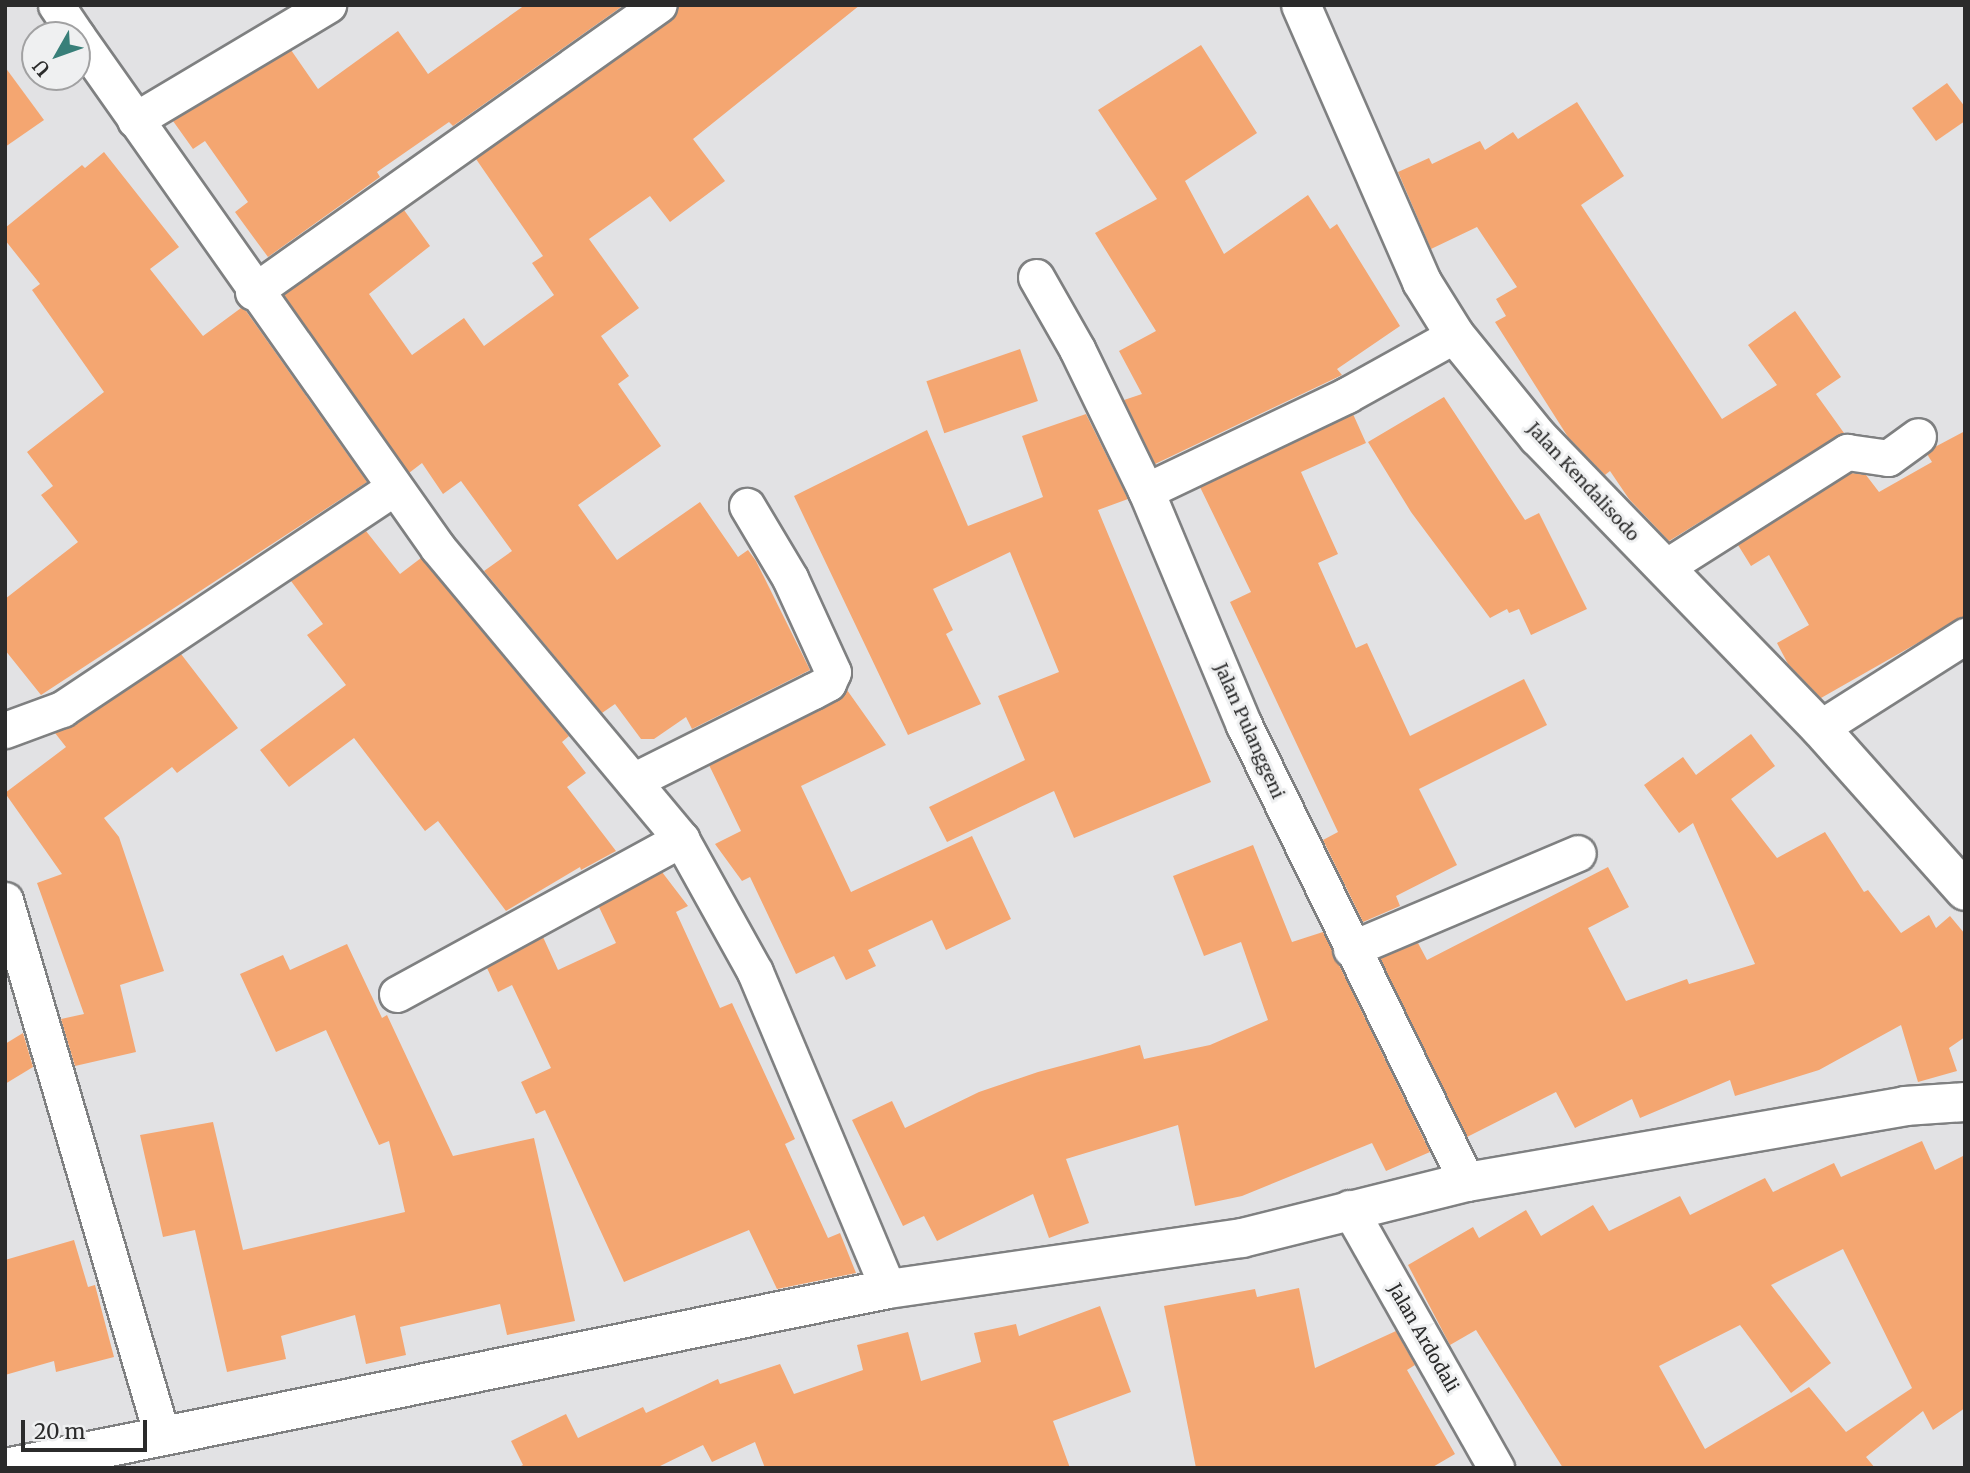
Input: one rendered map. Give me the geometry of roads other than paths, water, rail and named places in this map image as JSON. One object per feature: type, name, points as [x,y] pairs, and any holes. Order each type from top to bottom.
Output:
[{"type":"street","points":[[56,5],[67,21]]},
{"type":"street","points":[[135,121],[328,5]]},
{"type":"street","points":[[254,292],[659,5]]},
{"type":"street","name":"Jalan Kendalisodo","points":[[1301,5],[1422,282],[1455,335],[1538,437],[1820,728],[1965,891]]},
{"type":"street","points":[[91,57],[254,292],[438,548],[681,839],[755,972],[888,1289]]},
{"type":"street","name":"Jalan Pulanggeni","points":[[1036,277],[1077,349],[1146,491],[1244,725],[1467,1182]]},
{"type":"street","points":[[1146,491],[1347,395],[1455,335]]},
{"type":"street","points":[[1664,568],[1847,452],[1888,458],[1918,436]]},
{"type":"street","points":[[5,730],[62,709],[394,488]]},
{"type":"street","points":[[633,781],[813,691],[828,682],[833,672],[790,578],[747,506]]},
{"type":"street","points":[[1820,728],[1965,636]]},
{"type":"street","points":[[397,994],[681,839]]},
{"type":"street","points":[[1351,948],[1578,853]]},
{"type":"street","points":[[5,900],[162,1436]]},
{"type":"street","points":[[6,1468],[888,1289],[1242,1238],[1349,1208],[1467,1182],[1905,1106],[1965,1102]]},
{"type":"street","name":"Jalan Ardodali","points":[[1349,1208],[1496,1468]]}]
